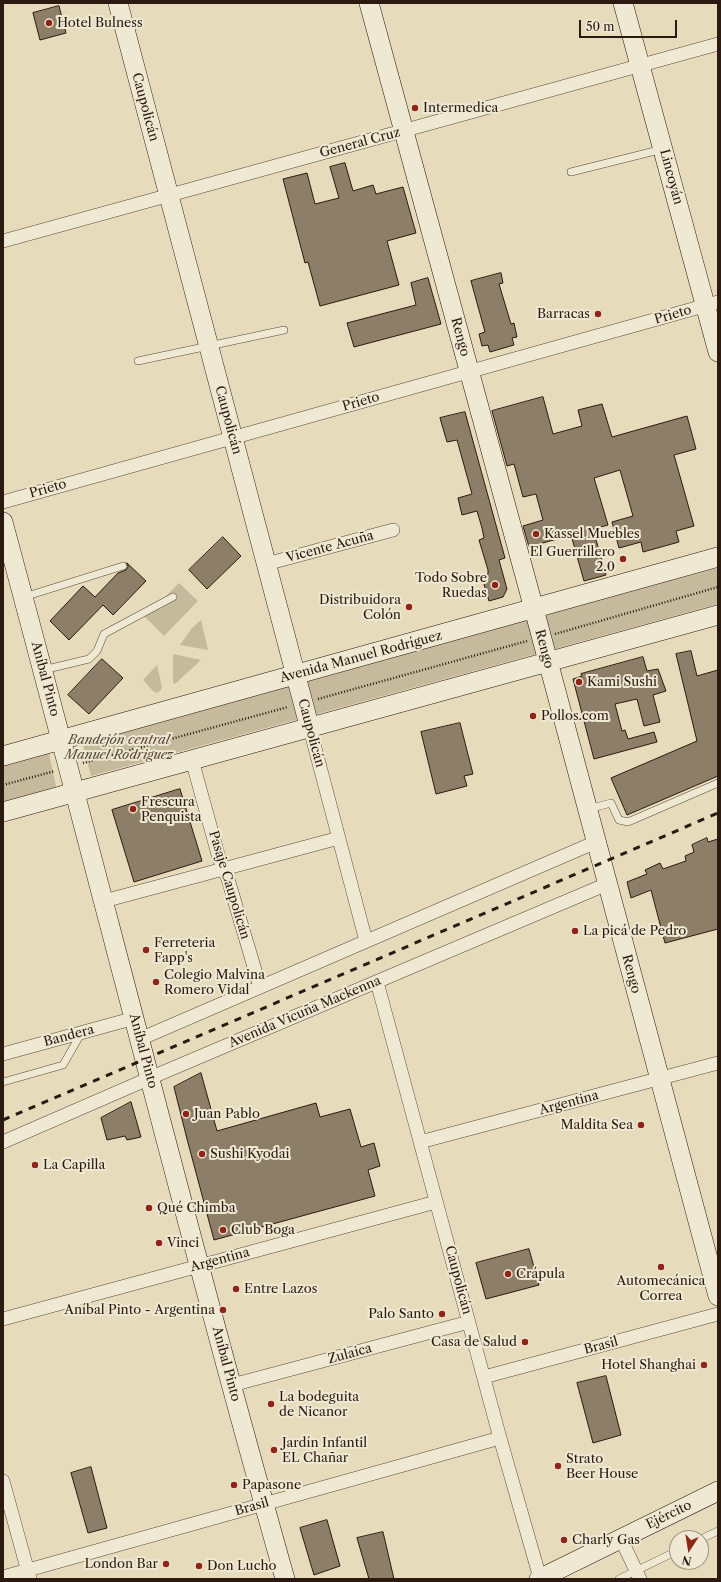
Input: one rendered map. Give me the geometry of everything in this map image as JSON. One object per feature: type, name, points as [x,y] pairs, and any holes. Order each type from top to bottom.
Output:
[{"type":"main road","name":"Caupolicán","points":[[118,3],[310,729]]},
{"type":"main road","name":"Rengo","points":[[369,3],[534,609],[718,1296]]},
{"type":"main road","name":"Lincoyán","points":[[623,3],[663,149],[712,304],[718,352]]},
{"type":"main road","name":"Aníbal Pinto","points":[[3,522],[76,792],[199,1266],[285,1579]]},
{"type":"main road","name":"Avenida Manuel Rodríguez","points":[[3,756],[718,557]]},
{"type":"main road","points":[[3,812],[310,729],[718,615]]},
{"type":"main road","name":"Ejército","points":[[539,1579],[718,1491]]},
{"type":"street","name":"General Cruz","points":[[3,241],[718,44]]},
{"type":"street","name":"Prieto","points":[[3,502],[712,304]]},
{"type":"street","name":"Vicente Acuña","points":[[266,564],[393,530]]},
{"type":"street","name":"Caupolicán","points":[[310,729],[366,941]]},
{"type":"street","name":"Pasaje Caupolicán","points":[[192,760],[260,987]]},
{"type":"street","points":[[104,902],[339,838]]},
{"type":"street","points":[[140,1038],[596,842]]},
{"type":"street","name":"Avenida Vicuña Mackenna","points":[[3,1142],[607,884]]},
{"type":"street","name":"Caupolicán","points":[[377,982],[539,1579]]},
{"type":"street","name":"Bandera","points":[[3,1054],[134,1018]]},
{"type":"street","name":"Argentina","points":[[420,1142],[718,1063]]},
{"type":"street","name":"Argentina","points":[[3,1319],[436,1202]]},
{"type":"street","name":"Brasil","points":[[484,1377],[718,1314]]},
{"type":"street","name":"Zulaica","points":[[232,1386],[469,1322]]},
{"type":"street","name":"Brasil","points":[[3,1577],[29,1574],[264,1504],[500,1438]]},
{"type":"street","points":[[3,1481],[29,1574]]},
{"type":"street","points":[[620,1538],[638,1575]]},
{"type":"lane","points":[[571,172],[663,149]]},
{"type":"lane","points":[[138,361],[284,330]]},
{"type":"lane","points":[[23,597],[123,566]]},
{"type":"lane","points":[[43,670],[89,659],[96,651],[104,634],[173,597]]},
{"type":"lane","points":[[587,810],[611,803],[619,820],[628,822],[718,783]]},
{"type":"lane","points":[[3,1082],[63,1065],[83,1032]]},
{"type":"lane","points":[[619,1579],[638,1575],[669,1556]]},
{"type":"path","points":[[3,785],[718,587]]},
{"type":"green space","name":"Bandejón central Manuel Rodriguez","points":[[718,568],[718,604],[91,776],[81,737]]},
{"type":"green space","points":[[179,583],[198,601],[164,636],[145,617]]},
{"type":"green space","points":[[201,620],[208,650],[180,645],[192,628]]},
{"type":"green space","points":[[173,654],[201,660],[175,684],[173,683]]},
{"type":"green space","points":[[157,665],[162,687],[157,693],[153,691],[143,680]]},
{"type":"green space","name":"Bandejón central Manuel Rodriguez","points":[[48,749],[57,791],[3,806],[3,762]]},
{"type":"building","name":"Hotel Bulness","points":[[59,6],[66,33],[40,40],[33,13]]},
{"type":"building","points":[[345,163],[353,191],[373,185],[376,194],[403,187],[416,233],[387,241],[399,285],[320,306],[308,262],[305,263],[283,179],[307,173],[315,204],[339,198],[330,167]]},
{"type":"building","points":[[501,273],[503,283],[499,284],[511,324],[514,323],[517,337],[512,338],[514,345],[490,352],[488,345],[482,346],[479,334],[485,332],[471,281]]},
{"type":"building","points":[[428,278],[441,324],[354,347],[347,323],[416,305],[411,283]]},
{"type":"building","points":[[543,397],[553,434],[582,426],[578,410],[602,404],[612,437],[687,416],[696,449],[674,455],[694,526],[676,531],[679,542],[643,552],[641,542],[619,548],[612,522],[633,516],[620,470],[594,478],[608,525],[593,529],[606,575],[584,581],[571,535],[529,547],[523,526],[543,520],[536,494],[523,497],[514,464],[507,466],[492,411]]},
{"type":"building","points":[[465,412],[505,558],[499,560],[507,589],[503,597],[489,601],[483,581],[487,580],[486,575],[488,574],[488,570],[479,540],[484,538],[482,528],[477,511],[462,515],[458,498],[472,494],[457,440],[447,442],[440,418]]},
{"type":"building","points":[[223,537],[241,556],[207,589],[189,570]]},
{"type":"building","points":[[127,563],[146,581],[113,615],[103,605],[69,640],[50,621],[83,586],[95,597],[118,573],[126,570],[128,567]]},
{"type":"building","points":[[691,651],[697,676],[718,670],[718,776],[627,815],[611,778],[697,741],[676,654]]},
{"type":"building","points":[[643,657],[647,671],[658,669],[666,691],[653,695],[660,722],[644,726],[637,699],[615,704],[622,731],[625,730],[628,739],[654,732],[657,742],[594,759],[573,679],[582,676],[581,674]]},
{"type":"building","points":[[102,659],[123,678],[89,714],[68,695]]},
{"type":"building","points":[[460,723],[473,774],[464,776],[467,786],[436,794],[421,732]]},
{"type":"building","points":[[180,789],[202,861],[134,882],[112,810]]},
{"type":"building","points":[[707,838],[708,842],[718,839],[718,929],[665,943],[651,890],[631,898],[627,882],[647,874],[645,870],[660,863],[663,869],[686,861],[685,856],[694,852],[692,845]]},
{"type":"building","points":[[201,1073],[217,1131],[316,1103],[320,1117],[350,1109],[361,1147],[374,1143],[380,1166],[368,1170],[375,1196],[214,1240],[174,1087]]},
{"type":"building","points":[[131,1102],[141,1137],[127,1140],[125,1136],[107,1140],[101,1118]]},
{"type":"building","name":"Crápula","points":[[529,1249],[539,1285],[486,1299],[476,1263]]},
{"type":"building","points":[[606,1376],[621,1435],[593,1443],[577,1383]]},
{"type":"building","points":[[91,1467],[107,1528],[88,1533],[71,1473]]},
{"type":"building","points":[[327,1520],[340,1566],[314,1575],[300,1528]]},
{"type":"building","points":[[383,1532],[394,1579],[369,1579],[357,1538]]},
{"type":"railway","points":[[3,1120],[718,813]]},
{"type":"place","name":"Hotel Bulness","points":[[49,23]]},
{"type":"place","name":"Intermedica","points":[[415,108]]},
{"type":"place","name":"Barracas","points":[[598,314]]},
{"type":"place","name":"Kassel Muebles","points":[[536,534]]},
{"type":"place","name":"El Guerrillero 2.0","points":[[623,559]]},
{"type":"place","name":"Todo Sobre Ruedas","points":[[495,585]]},
{"type":"place","name":"Distribuidora Colón","points":[[409,607]]},
{"type":"place","name":"Kami Sushi","points":[[579,682]]},
{"type":"place","name":"Pollos.com","points":[[533,716]]},
{"type":"place","name":"Frescura Penquista","points":[[133,809]]},
{"type":"place","name":"La picá de Pedro","points":[[575,931]]},
{"type":"place","name":"Ferreteria Fapp's","points":[[146,950]]},
{"type":"place","name":"Colegio Malvina Romero Vidal","points":[[156,982]]},
{"type":"place","name":"Juan Pablo","points":[[186,1114]]},
{"type":"place","name":"Maldita Sea","points":[[641,1125]]},
{"type":"place","name":"Sushi Kyodai","points":[[202,1154]]},
{"type":"place","name":"La Capilla","points":[[35,1165]]},
{"type":"place","name":"Qué Chimba","points":[[149,1208]]},
{"type":"place","name":"Club Boga","points":[[223,1230]]},
{"type":"place","name":"Vinci","points":[[159,1243]]},
{"type":"place","name":"Automecánica Correa","points":[[661,1267]]},
{"type":"place","name":"Crápula","points":[[508,1274]]},
{"type":"place","name":"Entre Lazos","points":[[236,1289]]},
{"type":"place","name":"Aníbal Pinto - Argentina","points":[[223,1310]]},
{"type":"place","name":"Palo Santo","points":[[442,1314]]},
{"type":"place","name":"Casa de Salud","points":[[525,1342]]},
{"type":"place","name":"Hotel Shanghai","points":[[704,1365]]},
{"type":"place","name":"La bodeguita de Nicanor","points":[[271,1404]]},
{"type":"place","name":"Jardín Infantil EL Chañar","points":[[274,1450]]},
{"type":"place","name":"Strato Beer House","points":[[558,1466]]},
{"type":"place","name":"Papasone","points":[[234,1485]]},
{"type":"place","name":"Charly Gas","points":[[564,1540]]},
{"type":"place","name":"London Bar","points":[[166,1564]]},
{"type":"place","name":"Don Lucho","points":[[199,1566]]}]
